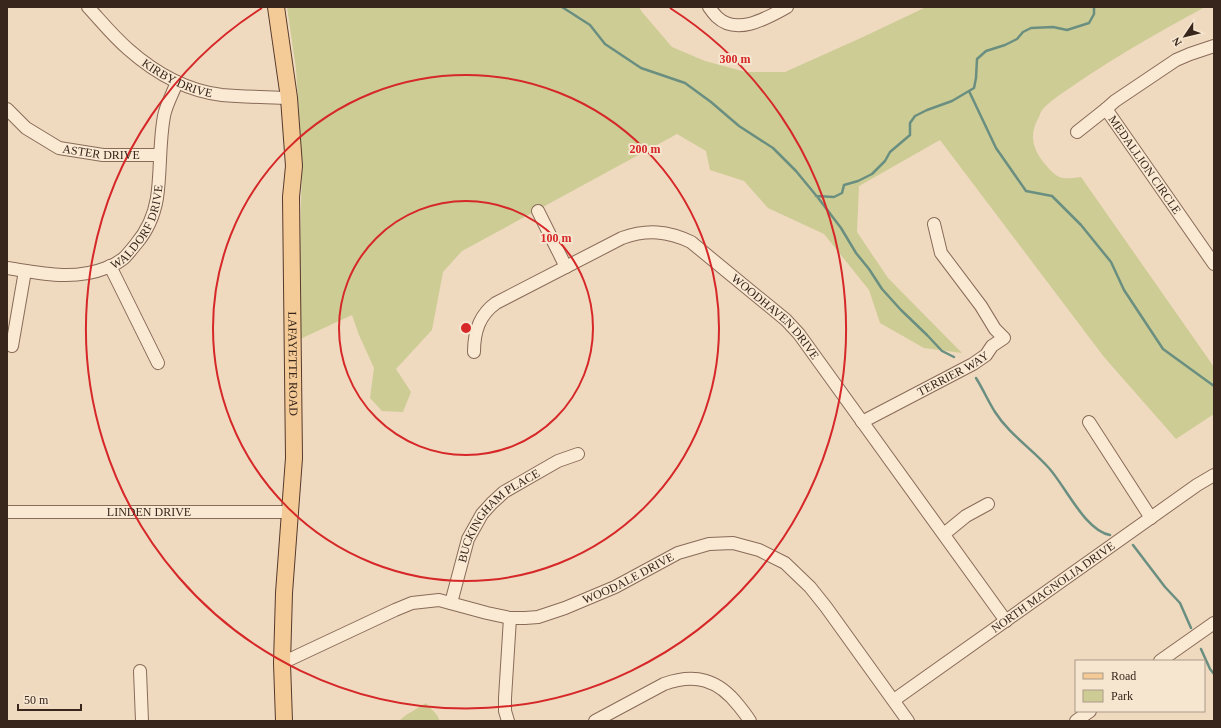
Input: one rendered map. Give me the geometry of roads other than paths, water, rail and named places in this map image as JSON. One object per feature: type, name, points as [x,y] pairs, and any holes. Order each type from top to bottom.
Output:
[{"type":"main road","name":"LAFAYETTE ROAD","points":[[276,7],[289,98],[294,166],[291,197],[294,458],[284,593],[282,663],[284,721]]},
{"type":"street","name":"KIRBY DRIVE","points":[[88,7],[128,49],[152,68],[177,82],[220,95],[289,98]]},
{"type":"street","points":[[709,7],[716,17],[723,22],[740,25],[751,24],[775,14],[787,7]]},
{"type":"street","name":"MEDALLION CIRCLE","points":[[1214,46],[1176,60],[1115,101],[1106,109],[1214,264]]},
{"type":"street","name":"WALDORF DRIVE","points":[[7,268],[72,276],[87,274],[110,266],[123,258],[141,238],[154,213],[157,196],[161,136],[165,114],[177,82]]},
{"type":"street","name":"ASTER DRIVE","points":[[7,109],[26,128],[59,148],[103,155],[160,154]]},
{"type":"street","points":[[1077,132],[1106,109]]},
{"type":"street","points":[[538,211],[566,267]]},
{"type":"street","name":"TERRIER WAY","points":[[862,422],[973,364],[986,355],[992,346],[1004,338],[994,330],[982,306],[941,253],[934,224]]},
{"type":"street","name":"WOODHAVEN DRIVE","points":[[474,352],[474,338],[481,318],[488,308],[622,238],[635,233],[652,232],[668,233],[691,242],[786,320],[799,334],[1006,621]]},
{"type":"street","points":[[110,266],[158,362]]},
{"type":"street","points":[[12,346],[25,271]]},
{"type":"street","points":[[1089,422],[1150,518]]},
{"type":"street","name":"BUCKINGHAM PLACE","points":[[451,603],[468,539],[482,514],[492,502],[504,492],[558,461],[578,454]]},
{"type":"street","name":"NORTH MAGNOLIA DRIVE","points":[[894,700],[1196,485],[1214,475]]},
{"type":"street","points":[[944,534],[966,516],[988,504]]},
{"type":"street","name":"LINDEN DRIVE","points":[[7,512],[290,512]]},
{"type":"street","name":"WOODALE DRIVE","points":[[282,663],[412,603],[439,600],[510,618],[532,618],[553,613],[615,586],[678,553],[709,544],[733,543],[759,550],[772,556],[784,563],[810,587],[908,721]]},
{"type":"street","points":[[508,721],[505,711],[505,698],[510,618]]},
{"type":"street","points":[[1161,660],[1214,623]]},
{"type":"street","points":[[140,671],[142,721]]},
{"type":"street","points":[[595,721],[664,684],[680,679],[694,678],[714,683],[726,691],[736,701],[750,721]]},
{"type":"street","points":[[1076,721],[1089,712]]},
{"type":"waterway","points":[[562,7],[590,25],[605,44],[641,68],[685,83],[711,102],[739,126],[773,148],[796,171],[819,199],[841,228],[856,253],[882,289],[942,351],[954,357]]},
{"type":"waterway","points":[[816,196],[834,197],[842,193],[844,185],[858,181],[872,174],[885,161],[890,152],[910,135],[910,123],[915,116],[952,101],[974,88],[977,59],[986,51],[1005,45],[1017,39],[1023,32],[1031,28],[1053,27],[1067,30],[1089,23],[1094,14],[1094,7]]},
{"type":"waterway","points":[[969,91],[996,148],[1026,191],[1052,196],[1081,225],[1111,262],[1124,290],[1163,349],[1214,386]]},
{"type":"waterway","points":[[976,378],[1001,420],[1013,434],[1055,475],[1076,506],[1092,525],[1101,532],[1110,535]]},
{"type":"waterway","points":[[1133,545],[1165,587],[1180,603],[1191,628]]},
{"type":"waterway","points":[[1201,649],[1210,669],[1214,674]]}]
